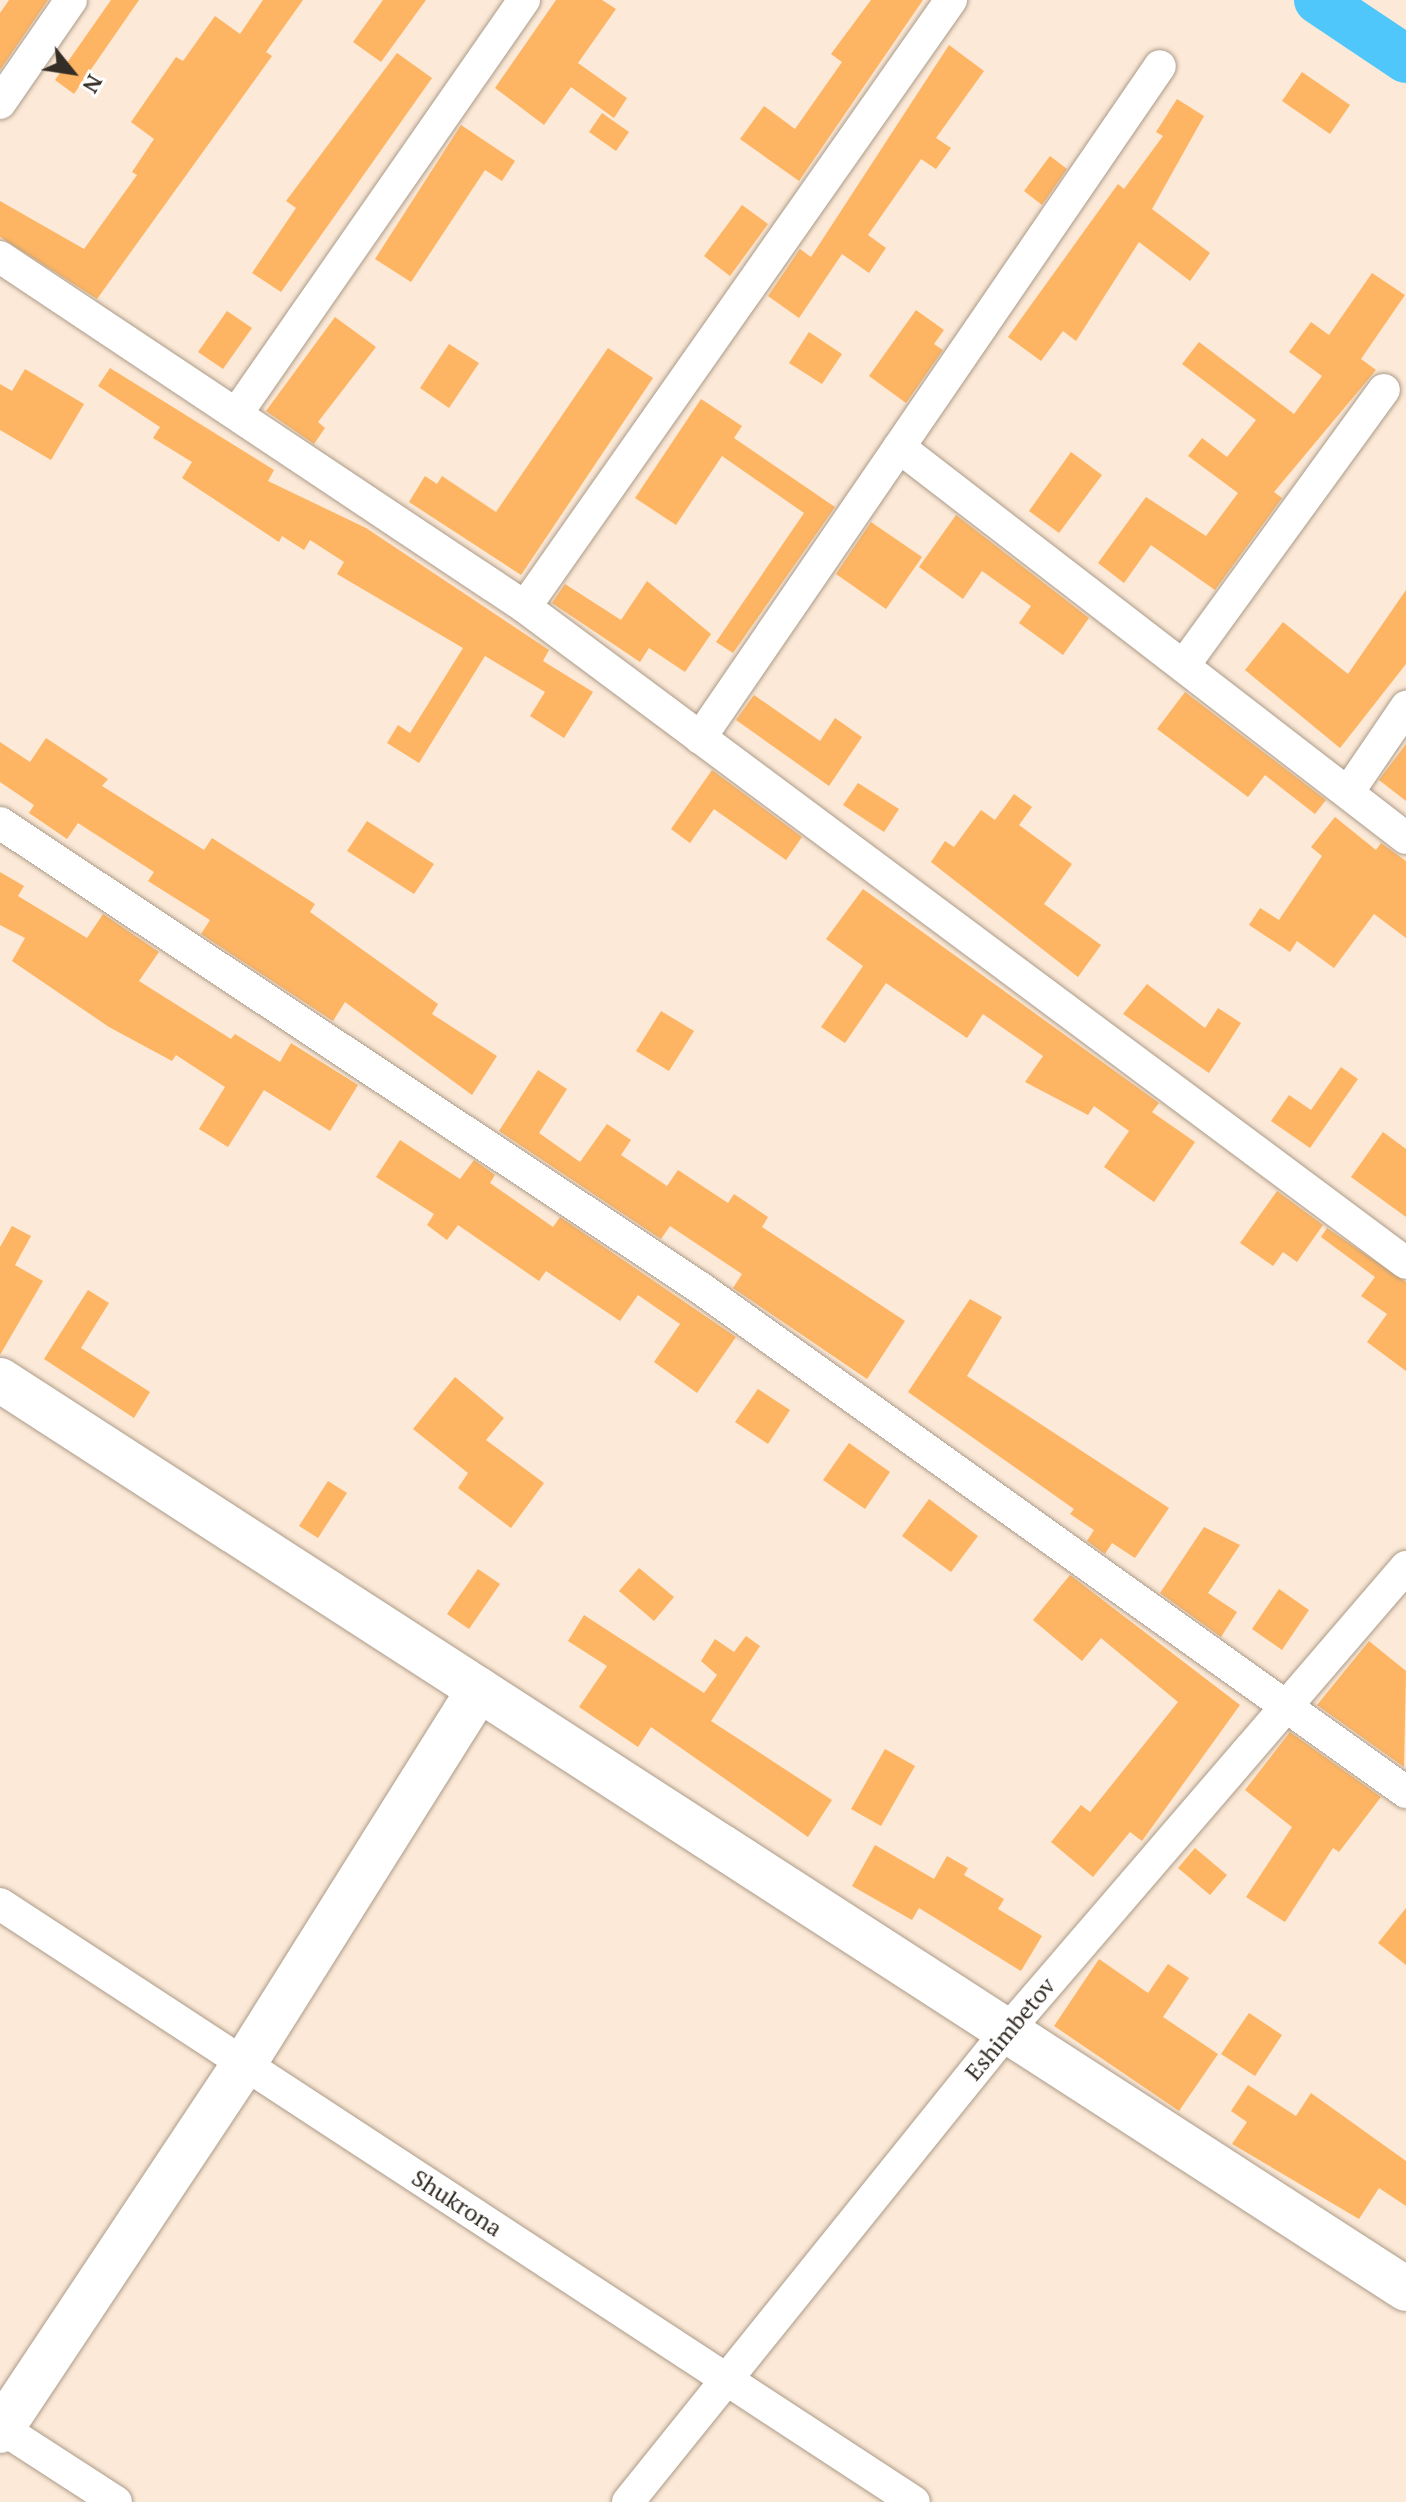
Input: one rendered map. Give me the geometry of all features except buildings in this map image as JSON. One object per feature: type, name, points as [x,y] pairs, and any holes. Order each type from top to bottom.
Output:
[{"type":"main road","points":[[0,1380],[1406,2289]]},
{"type":"main road","points":[[1,2429],[244,2064],[479,1690]]},
{"type":"street","points":[[0,103],[71,0]]},
{"type":"street","points":[[237,413],[524,0]]},
{"type":"street","points":[[525,607],[951,0]]},
{"type":"street","points":[[700,738],[1160,66]]},
{"type":"street","points":[[0,257],[525,607],[1406,1263]]},
{"type":"street","points":[[1184,665],[1384,390]]},
{"type":"street","points":[[899,447],[1349,791],[1406,838]]},
{"type":"street","points":[[1349,791],[1406,707]]},
{"type":"street","points":[[0,823],[699,1287],[1287,1703],[1406,1792]]},
{"type":"street","name":"Eshimbetov","points":[[628,2502],[1007,2031],[1406,1567]]},
{"type":"street","name":"Shukrona","points":[[0,1904],[914,2502]]},
{"type":"street","points":[[1,2429],[116,2502]]},
{"type":"waterway","points":[[1318,0],[1406,59]]}]
